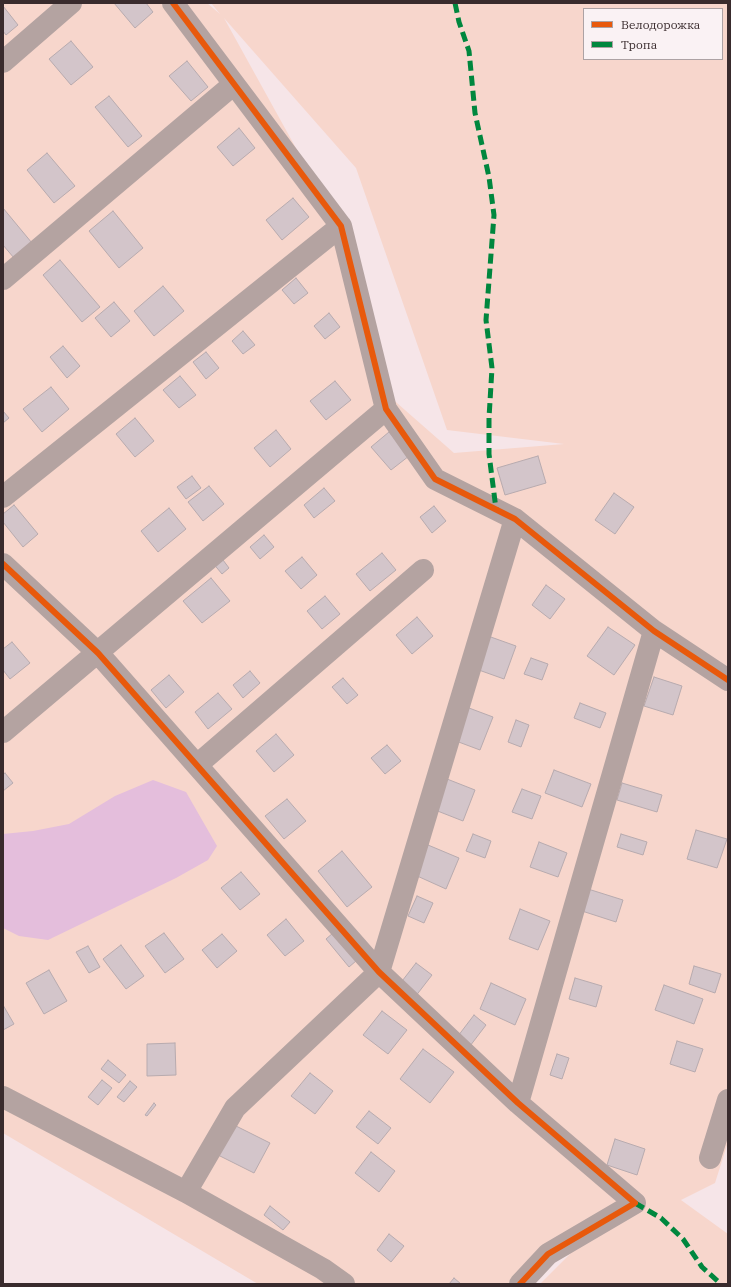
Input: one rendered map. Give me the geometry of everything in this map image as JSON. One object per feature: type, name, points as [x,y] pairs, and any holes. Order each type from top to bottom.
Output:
[{"type":"street","points":[[3,62],[71,3]]},
{"type":"street","points":[[173,3],[341,226],[386,409],[435,479],[515,519],[654,631],[728,680]]},
{"type":"street","points":[[3,279],[234,84]]},
{"type":"street","points":[[3,496],[341,226]]},
{"type":"street","points":[[3,732],[386,409]]},
{"type":"street","points":[[186,1192],[234,1108],[379,972],[515,519]]},
{"type":"street","points":[[3,564],[98,653],[379,972],[518,1103],[635,1203],[548,1254],[520,1284]]},
{"type":"street","points":[[197,765],[423,570]]},
{"type":"street","points":[[518,1103],[654,631]]},
{"type":"street","points":[[3,1097],[186,1192],[323,1269],[344,1284]]},
{"type":"street","points":[[710,1158],[728,1100]]},
{"type":"shaded area","points":[[3,3],[207,3],[220,14],[211,3],[728,3],[728,1142],[715,1183],[681,1200],[728,1234],[728,1284],[540,1284],[570,1254],[553,1262],[531,1284],[258,1284],[3,1133]],"holes":[[[224,18],[356,168],[447,430],[564,444],[454,453],[389,396],[333,215]]]},
{"type":"shaded area","points":[[153,780],[186,792],[217,846],[208,860],[176,878],[48,940],[19,936],[3,928],[3,834],[33,831],[69,824],[115,796]]},
{"type":"building","points":[[114,3],[146,3],[153,12],[135,28]]},
{"type":"building","points":[[3,6],[18,25],[6,35],[3,31]]},
{"type":"building","points":[[71,41],[93,67],[71,85],[49,59]]},
{"type":"building","points":[[187,61],[208,87],[191,101],[169,76]]},
{"type":"building","points":[[109,96],[142,136],[128,147],[95,107]]},
{"type":"building","points":[[239,128],[255,148],[233,166],[217,147]]},
{"type":"building","points":[[47,153],[75,186],[54,203],[27,170]]},
{"type":"building","points":[[293,198],[309,217],[282,240],[266,220]]},
{"type":"building","points":[[3,208],[32,243],[14,258],[3,245]]},
{"type":"building","points":[[113,211],[143,248],[119,268],[89,231]]},
{"type":"building","points":[[60,260],[100,307],[82,322],[43,275]]},
{"type":"building","points":[[296,278],[308,293],[294,304],[282,290]]},
{"type":"building","points":[[163,286],[184,311],[154,336],[134,311]]},
{"type":"building","points":[[114,302],[130,321],[111,337],[95,318]]},
{"type":"building","points":[[329,313],[340,327],[325,339],[314,326]]},
{"type":"building","points":[[243,331],[255,345],[243,354],[232,341]]},
{"type":"building","points":[[63,346],[80,366],[67,378],[50,357]]},
{"type":"building","points":[[206,352],[219,368],[206,379],[193,362]]},
{"type":"building","points":[[180,376],[196,395],[179,408],[163,390]]},
{"type":"building","points":[[335,381],[351,400],[326,420],[310,401]]},
{"type":"building","points":[[51,387],[69,409],[42,432],[23,409]]},
{"type":"building","points":[[3,411],[9,418],[3,423]]},
{"type":"building","points":[[135,418],[154,441],[135,457],[116,434]]},
{"type":"building","points":[[276,430],[291,449],[270,467],[254,448]]},
{"type":"building","points":[[389,432],[409,456],[391,470],[371,447]]},
{"type":"building","points":[[538,456],[546,483],[505,495],[497,468]]},
{"type":"building","points":[[192,476],[201,488],[186,499],[177,487]]},
{"type":"building","points":[[209,486],[224,504],[203,521],[188,502]]},
{"type":"building","points":[[324,488],[335,501],[314,518],[304,505]]},
{"type":"building","points":[[614,493],[634,507],[615,534],[595,520]]},
{"type":"building","points":[[14,505],[38,534],[23,547],[3,522],[3,514]]},
{"type":"building","points":[[434,506],[446,521],[432,533],[420,517]]},
{"type":"building","points":[[169,508],[186,529],[158,552],[141,531]]},
{"type":"building","points":[[264,535],[274,547],[260,559],[250,547]]},
{"type":"building","points":[[382,553],[396,570],[370,591],[356,574]]},
{"type":"building","points":[[220,556],[229,568],[222,574],[212,562]]},
{"type":"building","points":[[302,557],[317,575],[301,589],[285,571]]},
{"type":"building","points":[[211,578],[230,601],[202,623],[183,601]]},
{"type":"building","points":[[546,585],[565,599],[550,619],[532,605]]},
{"type":"building","points":[[325,596],[340,614],[322,629],[307,611]]},
{"type":"building","points":[[417,617],[433,636],[412,654],[396,635]]},
{"type":"building","points":[[608,627],[635,645],[614,675],[587,656]]},
{"type":"building","points":[[488,636],[516,646],[504,679],[476,669]]},
{"type":"building","points":[[12,642],[30,663],[10,679],[3,670],[3,649]]},
{"type":"building","points":[[531,658],[548,664],[542,680],[524,674]]},
{"type":"building","points":[[250,671],[260,683],[243,698],[233,685]]},
{"type":"building","points":[[169,675],[184,692],[166,708],[151,690]]},
{"type":"building","points":[[654,677],[682,686],[673,715],[644,706]]},
{"type":"building","points":[[343,678],[358,695],[347,704],[332,687]]},
{"type":"building","points":[[218,693],[232,709],[208,729],[195,712]]},
{"type":"building","points":[[580,703],[606,713],[600,728],[574,718]]},
{"type":"building","points":[[469,708],[493,717],[480,750],[456,741]]},
{"type":"building","points":[[516,720],[529,725],[521,747],[508,742]]},
{"type":"building","points":[[276,734],[294,755],[274,772],[256,751]]},
{"type":"building","points":[[387,745],[401,761],[385,774],[371,758]]},
{"type":"building","points":[[554,770],[591,784],[582,807],[545,793]]},
{"type":"building","points":[[5,773],[13,783],[3,791],[3,775]]},
{"type":"building","points":[[447,779],[475,790],[463,821],[435,810]]},
{"type":"building","points":[[622,783],[662,795],[657,812],[617,800]]},
{"type":"building","points":[[522,789],[541,796],[532,819],[512,812]]},
{"type":"building","points":[[287,799],[306,821],[284,839],[265,816]]},
{"type":"building","points":[[696,830],[727,839],[717,868],[687,859]]},
{"type":"building","points":[[473,834],[491,841],[485,858],[466,851]]},
{"type":"building","points":[[621,834],[647,842],[643,855],[617,847]]},
{"type":"building","points":[[539,842],[567,853],[558,877],[530,867]]},
{"type":"building","points":[[428,845],[459,858],[446,889],[415,875]]},
{"type":"building","points":[[342,851],[372,887],[347,907],[318,871]]},
{"type":"building","points":[[241,872],[260,894],[240,910],[221,888]]},
{"type":"building","points":[[588,889],[623,900],[616,922],[582,911]]},
{"type":"building","points":[[417,896],[433,903],[424,923],[408,916]]},
{"type":"building","points":[[520,909],[550,921],[538,950],[509,939]]},
{"type":"building","points":[[286,919],[304,941],[285,956],[267,935]]},
{"type":"building","points":[[164,933],[184,959],[165,973],[145,946]]},
{"type":"building","points":[[333,933],[356,961],[349,967],[326,939]]},
{"type":"building","points":[[222,934],[237,951],[217,968],[202,950]]},
{"type":"building","points":[[121,945],[144,976],[126,989],[103,959]]},
{"type":"building","points":[[88,946],[100,967],[89,973],[76,952]]},
{"type":"building","points":[[416,963],[432,975],[415,997],[399,985]]},
{"type":"building","points":[[694,966],[721,974],[715,993],[689,984]]},
{"type":"building","points":[[49,970],[67,1001],[44,1014],[26,983]]},
{"type":"building","points":[[575,978],[602,986],[596,1007],[569,999]]},
{"type":"building","points":[[491,983],[526,999],[515,1025],[480,1009]]},
{"type":"building","points":[[664,985],[703,999],[694,1024],[655,1010]]},
{"type":"building","points":[[3,1005],[14,1024],[3,1030]]},
{"type":"building","points":[[382,1011],[407,1030],[388,1054],[363,1035]]},
{"type":"building","points":[[474,1015],[486,1025],[470,1046],[458,1036]]},
{"type":"building","points":[[677,1041],[703,1049],[695,1072],[670,1064]]},
{"type":"building","points":[[175,1043],[176,1075],[147,1076],[147,1044]]},
{"type":"building","points":[[423,1049],[454,1072],[430,1103],[400,1079]]},
{"type":"building","points":[[557,1054],[569,1058],[562,1079],[550,1075]]},
{"type":"building","points":[[108,1060],[126,1075],[119,1083],[101,1069]]},
{"type":"building","points":[[310,1073],[333,1091],[315,1114],[291,1096]]},
{"type":"building","points":[[102,1080],[112,1088],[98,1105],[88,1097]]},
{"type":"building","points":[[130,1081],[137,1087],[124,1102],[117,1097]]},
{"type":"building","points":[[154,1103],[156,1105],[147,1116],[145,1115]]},
{"type":"building","points":[[369,1111],[391,1128],[378,1144],[356,1127]]},
{"type":"building","points":[[234,1125],[270,1143],[254,1173],[218,1155]]},
{"type":"building","points":[[615,1139],[645,1149],[637,1175],[607,1165]]},
{"type":"building","points":[[371,1152],[395,1171],[379,1192],[355,1173]]},
{"type":"building","points":[[270,1206],[290,1222],[283,1230],[264,1215]]},
{"type":"building","points":[[389,1234],[404,1246],[391,1262],[377,1250]]},
{"type":"building","points":[[454,1278],[461,1284],[449,1284]]},
{"type":"marked path","points":[[455,3],[459,22],[469,51],[475,113],[489,177],[494,215],[486,320],[492,368],[489,418],[489,454],[496,509]]},
{"type":"marked path","points":[[635,1203],[661,1218],[683,1239],[702,1267],[721,1284]]},
{"type":"cycle path","points":[[173,3],[341,226],[386,409],[435,479],[515,519],[654,631],[728,680]]},
{"type":"cycle path","points":[[3,564],[98,653],[379,972],[518,1103],[635,1203],[548,1254],[520,1284]]}]
